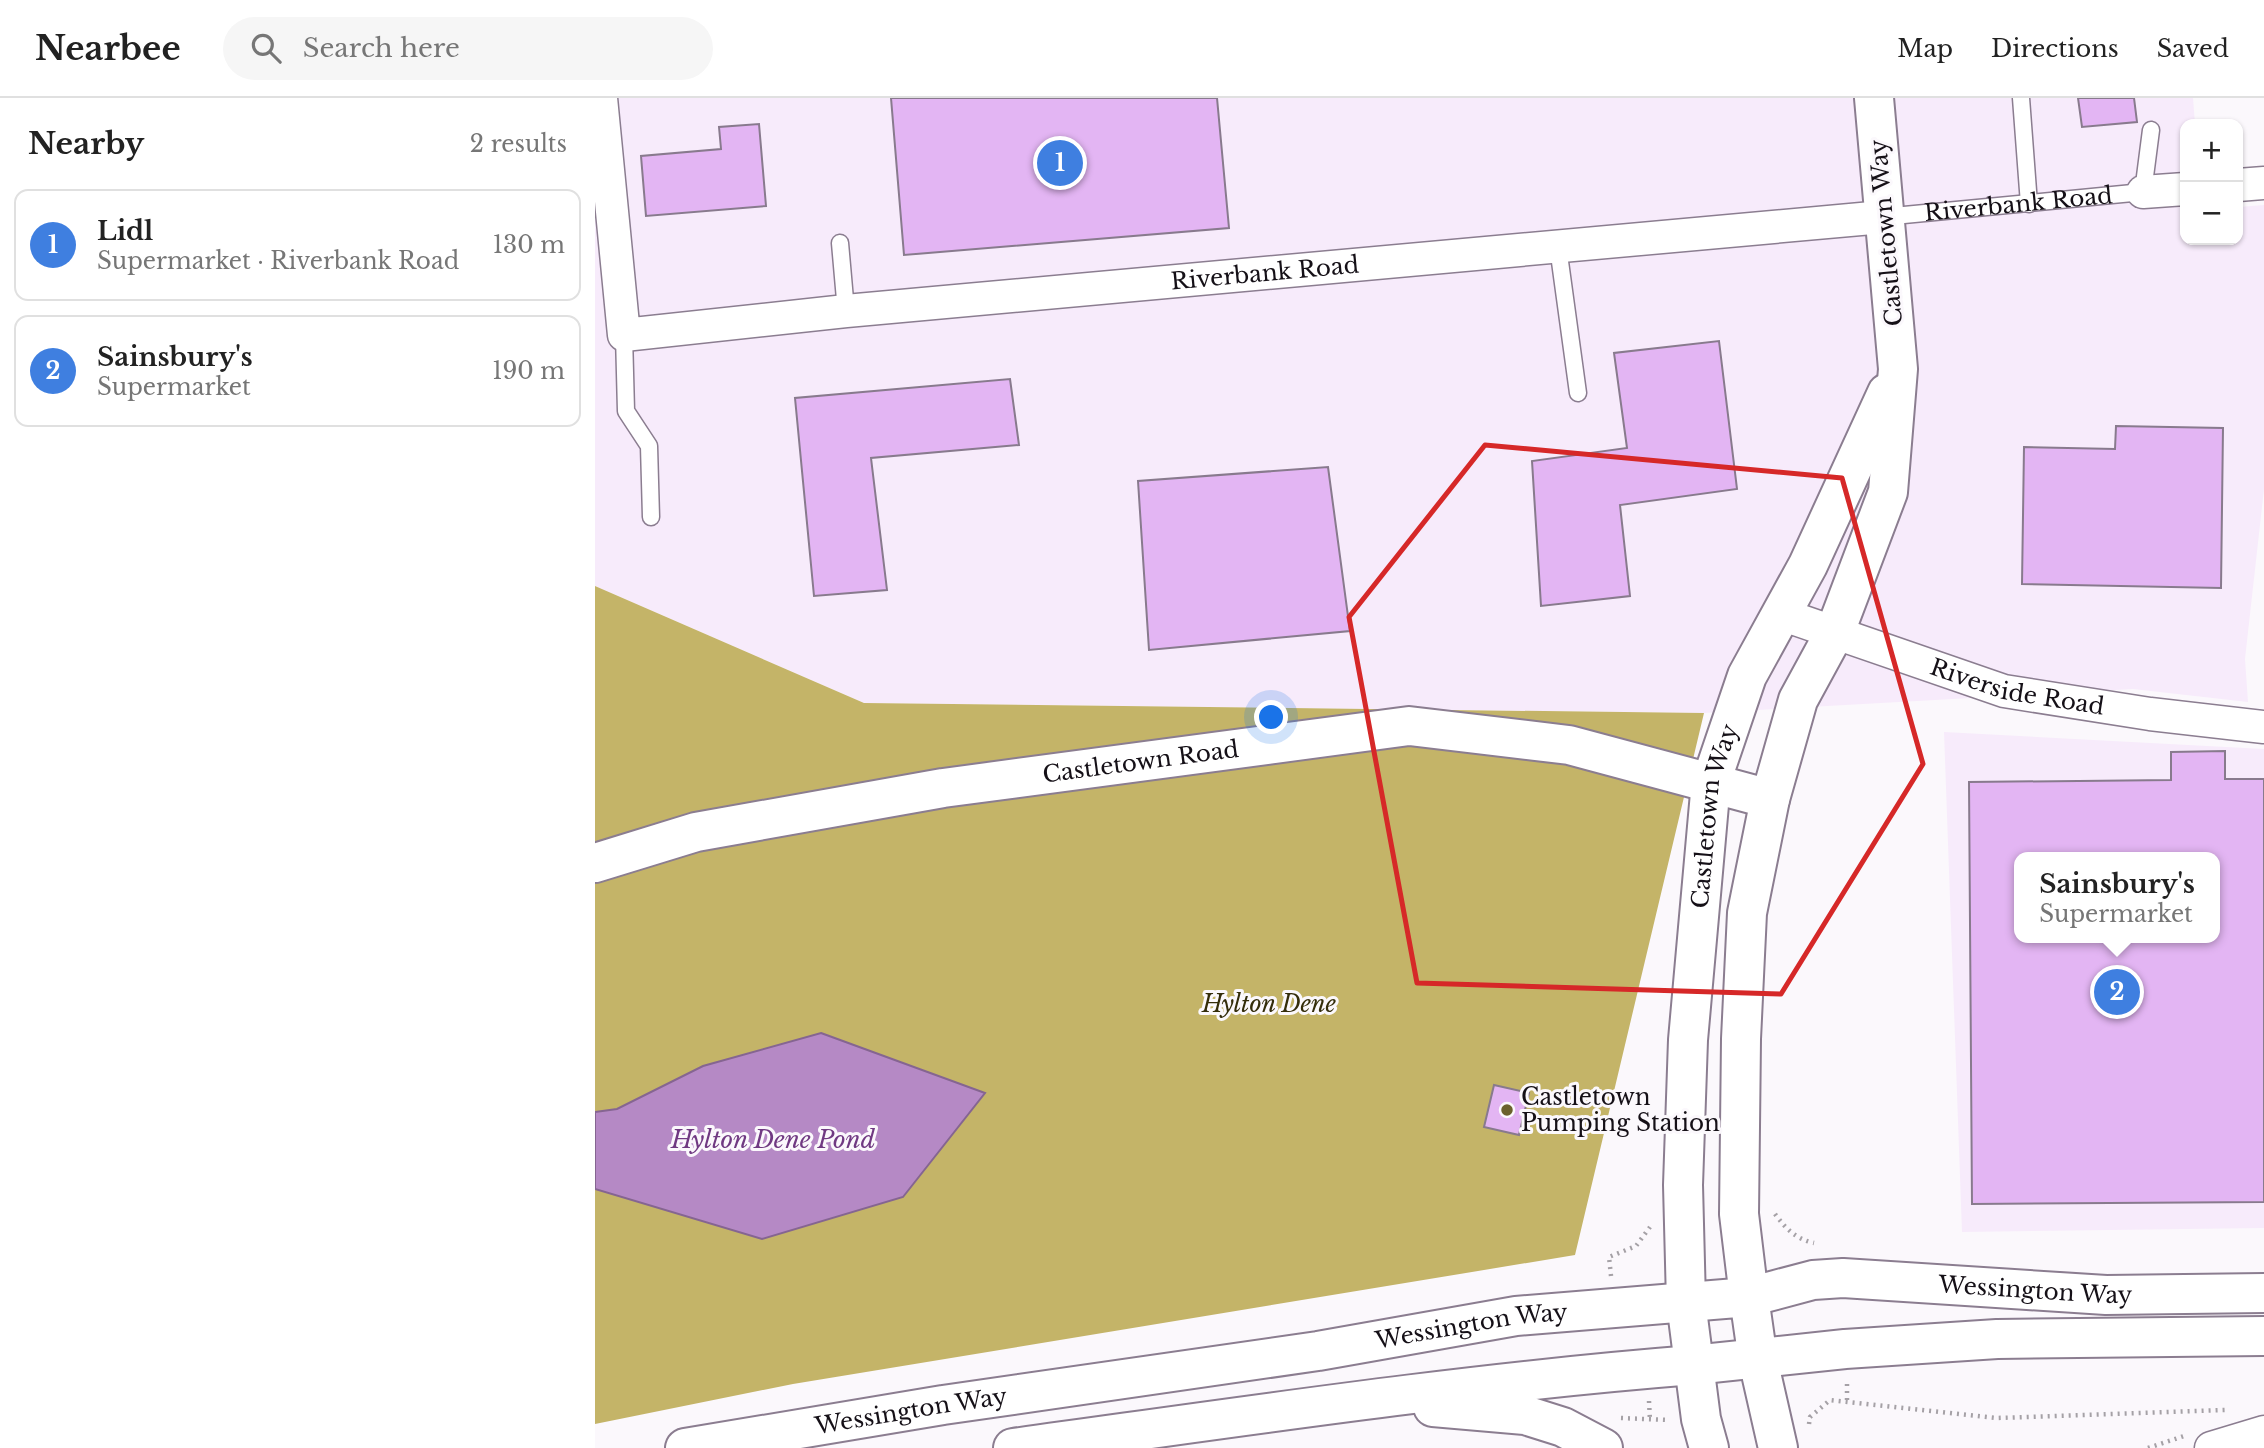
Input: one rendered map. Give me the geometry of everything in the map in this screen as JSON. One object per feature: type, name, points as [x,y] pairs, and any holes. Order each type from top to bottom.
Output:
[{"type":"main road","name":"Castletown Way","points":[[1777,1446],[1758,1360],[1739,1214],[1741,1027],[1747,913],[1770,799],[1798,700],[1835,632],[1888,492],[1898,369],[1874,98]]},
{"type":"main road","name":"Castletown Way","points":[[1709,1448],[1693,1365],[1686,1302],[1683,1185],[1688,1040],[1711,782],[1747,676],[1808,565],[1898,369]]},
{"type":"main road","name":"Castletown Road","points":[[595,863],[696,832],[943,788],[1409,726],[1569,745],[1770,799]]},
{"type":"main road","name":"Wessington Way","points":[[685,1448],[943,1405],[1318,1351],[1516,1316],[1749,1297],[1814,1280],[1843,1278],[2106,1295],[2264,1293]]},
{"type":"main road","name":"Wessington Way","points":[[1013,1448],[1553,1376],[1758,1360],[1845,1349],[1997,1339],[2264,1336]]},
{"type":"main road","points":[[1358,1400],[1525,1415],[1563,1427],[1603,1448]]},
{"type":"street","points":[[600,118],[624,335]]},
{"type":"street","points":[[2243,185],[2264,183]]},
{"type":"street","points":[[2143,192],[2180,189]]},
{"type":"street","name":"Riverbank Road","points":[[624,335],[846,311],[1883,217]]},
{"type":"street","name":"Riverside Road","points":[[1781,614],[2004,691],[2150,714],[2264,727]]},
{"type":"street","points":[[2211,1448],[2264,1432]]},
{"type":"lane","points":[[2021,98],[2029,204]]},
{"type":"lane","points":[[2143,192],[2151,130]]},
{"type":"lane","name":"Riverbank Road","points":[[1883,217],[2143,192]]},
{"type":"lane","points":[[840,243],[846,311]]},
{"type":"lane","points":[[1557,247],[1578,393]]},
{"type":"lane","points":[[624,335],[627,411],[649,446],[651,517]]},
{"type":"path","points":[[1777,1446],[1806,1436],[1810,1418],[1830,1400],[1997,1418],[2237,1409]]},
{"type":"highlighted area","points":[[1485,445],[1842,478],[1923,764],[1781,994],[1417,983],[1349,617]]},
{"type":"shaded area","points":[[595,98],[2193,98],[2195,119],[2180,119],[2180,245],[2243,245],[2243,207],[2264,205],[2264,489],[2245,659],[2248,702],[2133,689],[1704,713],[864,703],[595,586]]},
{"type":"shaded area","points":[[1944,732],[2264,749],[2264,1228],[1962,1232]]},
{"type":"green space","name":"Hylton Dene","points":[[595,586],[864,703],[1704,713],[1575,1255],[793,1384],[595,1424],[595,1189],[762,1239],[703,1066],[617,1109],[595,1112]]},
{"type":"water","name":"Hylton Dene Pond","points":[[821,1033],[985,1093],[903,1197],[762,1239],[595,1189],[595,1112],[617,1109],[703,1066]]},
{"type":"building","points":[[891,98],[1217,98],[1229,228],[904,255]]},
{"type":"building","points":[[2078,98],[2134,98],[2137,122],[2082,127]]},
{"type":"building","points":[[759,124],[766,206],[646,216],[641,156],[721,149],[719,127]]},
{"type":"building","points":[[1719,341],[1737,489],[1620,505],[1630,596],[1541,606],[1532,461],[1627,448],[1614,353]]},
{"type":"building","points":[[1010,379],[1019,445],[871,458],[887,590],[814,596],[795,398]]},
{"type":"building","points":[[2116,426],[2223,428],[2221,588],[2022,584],[2024,447],[2115,449]]},
{"type":"building","points":[[1328,467],[1350,631],[1149,650],[1138,481]]},
{"type":"building","points":[[2225,751],[2225,779],[2264,779],[2264,1202],[1972,1204],[1969,782],[2171,780],[2171,752]]},
{"type":"building","name":"Castletown Pumping Station","points":[[1494,1085],[1529,1093],[1519,1135],[1484,1127]]},
{"type":"place","name":"Lidl","points":[[1060,163]]},
{"type":"place","name":"Sainsbury's","points":[[2117,992]]},
{"type":"place","name":"Castletown Pumping Station","points":[[1507,1110]]}]
